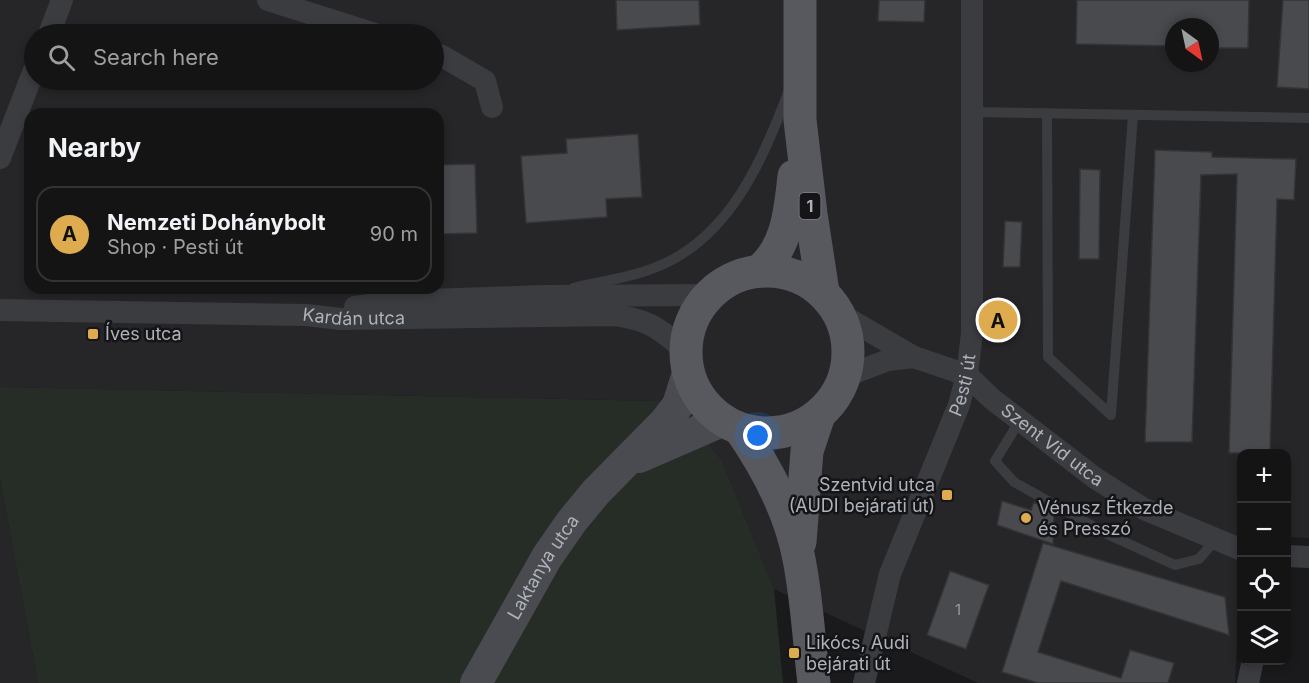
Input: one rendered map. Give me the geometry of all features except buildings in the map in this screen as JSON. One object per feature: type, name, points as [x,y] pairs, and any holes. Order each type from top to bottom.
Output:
[{"type":"main road","name":"1","points":[[759,271],[768,263],[781,244],[789,220],[800,120],[800,0]]},
{"type":"main road","name":"1","points":[[687,362],[702,400],[714,413],[732,424],[756,433],[773,433],[805,424],[819,415],[839,391],[846,376],[849,355],[847,334],[832,303],[811,214],[800,120]]},
{"type":"main road","points":[[687,362],[688,331],[696,312],[708,296],[731,278],[773,270],[793,274],[812,283],[832,303]]},
{"type":"main road","name":"1","points":[[799,558],[807,451],[819,415]]},
{"type":"main road","name":"1","points":[[732,424],[770,477],[790,526],[799,558],[814,683]]},
{"type":"street","points":[[53,24],[62,0]]},
{"type":"street","points":[[268,0],[344,24]]},
{"type":"street","name":"Pesti út","points":[[864,683],[890,574],[960,405],[967,375],[972,333],[972,0]]},
{"type":"street","points":[[444,57],[484,81],[492,107]]},
{"type":"street","points":[[0,158],[26,90]]},
{"type":"street","name":"Kardán utca","points":[[306,315],[398,301],[544,296],[708,296]]},
{"type":"street","points":[[832,303],[914,357],[967,375]]},
{"type":"street","points":[[0,310],[306,315]]},
{"type":"street","name":"Kardán utca","points":[[306,315],[341,319],[615,315],[639,319],[657,326],[687,362]]},
{"type":"street","points":[[846,376],[888,360],[914,357]]},
{"type":"street","name":"Laktanya utca","points":[[477,682],[547,557],[572,521],[596,492],[665,422],[678,405],[687,362]]},
{"type":"street","name":"Szent Vid utca","points":[[967,375],[992,399],[1095,478],[1144,509],[1237,548]]},
{"type":"street","name":"Laktanya utca","points":[[627,462],[732,424]]},
{"type":"street","points":[[1291,556],[1309,557]]},
{"type":"street","points":[[1248,683],[1252,665]]},
{"type":"lane","points":[[544,296],[588,284],[622,279],[657,267],[695,245],[722,219],[744,190],[769,144],[800,59]]},
{"type":"lane","points":[[971,112],[1309,118]]},
{"type":"lane","points":[[1047,113],[1048,357],[1111,415],[1133,115]]},
{"type":"lane","points":[[1021,419],[995,461],[1014,482],[1107,534],[1175,565],[1199,559],[1215,540]]},
{"type":"shaded area","points":[[0,0],[1309,0],[1309,538],[1291,537],[1291,449],[1237,449],[1235,683],[978,683],[774,589],[723,463],[656,401],[0,387]]},
{"type":"shaded area","points":[[0,387],[656,401],[678,405],[723,463],[774,589],[783,683],[38,683],[0,479]]},
{"type":"shaded area","points":[[0,479],[38,683],[0,683]]},
{"type":"place","name":"Nemzeti Dohánybolt","points":[[998,320]]},
{"type":"place","name":"Íves utca","points":[[93,334]]},
{"type":"place","name":"Szentvid utca (AUDI bejárati út)","points":[[947,495]]},
{"type":"place","name":"Vénusz Étkezde és Presszó","points":[[1026,518]]},
{"type":"place","name":"Likócs, Audi bejárati út","points":[[794,653]]}]
